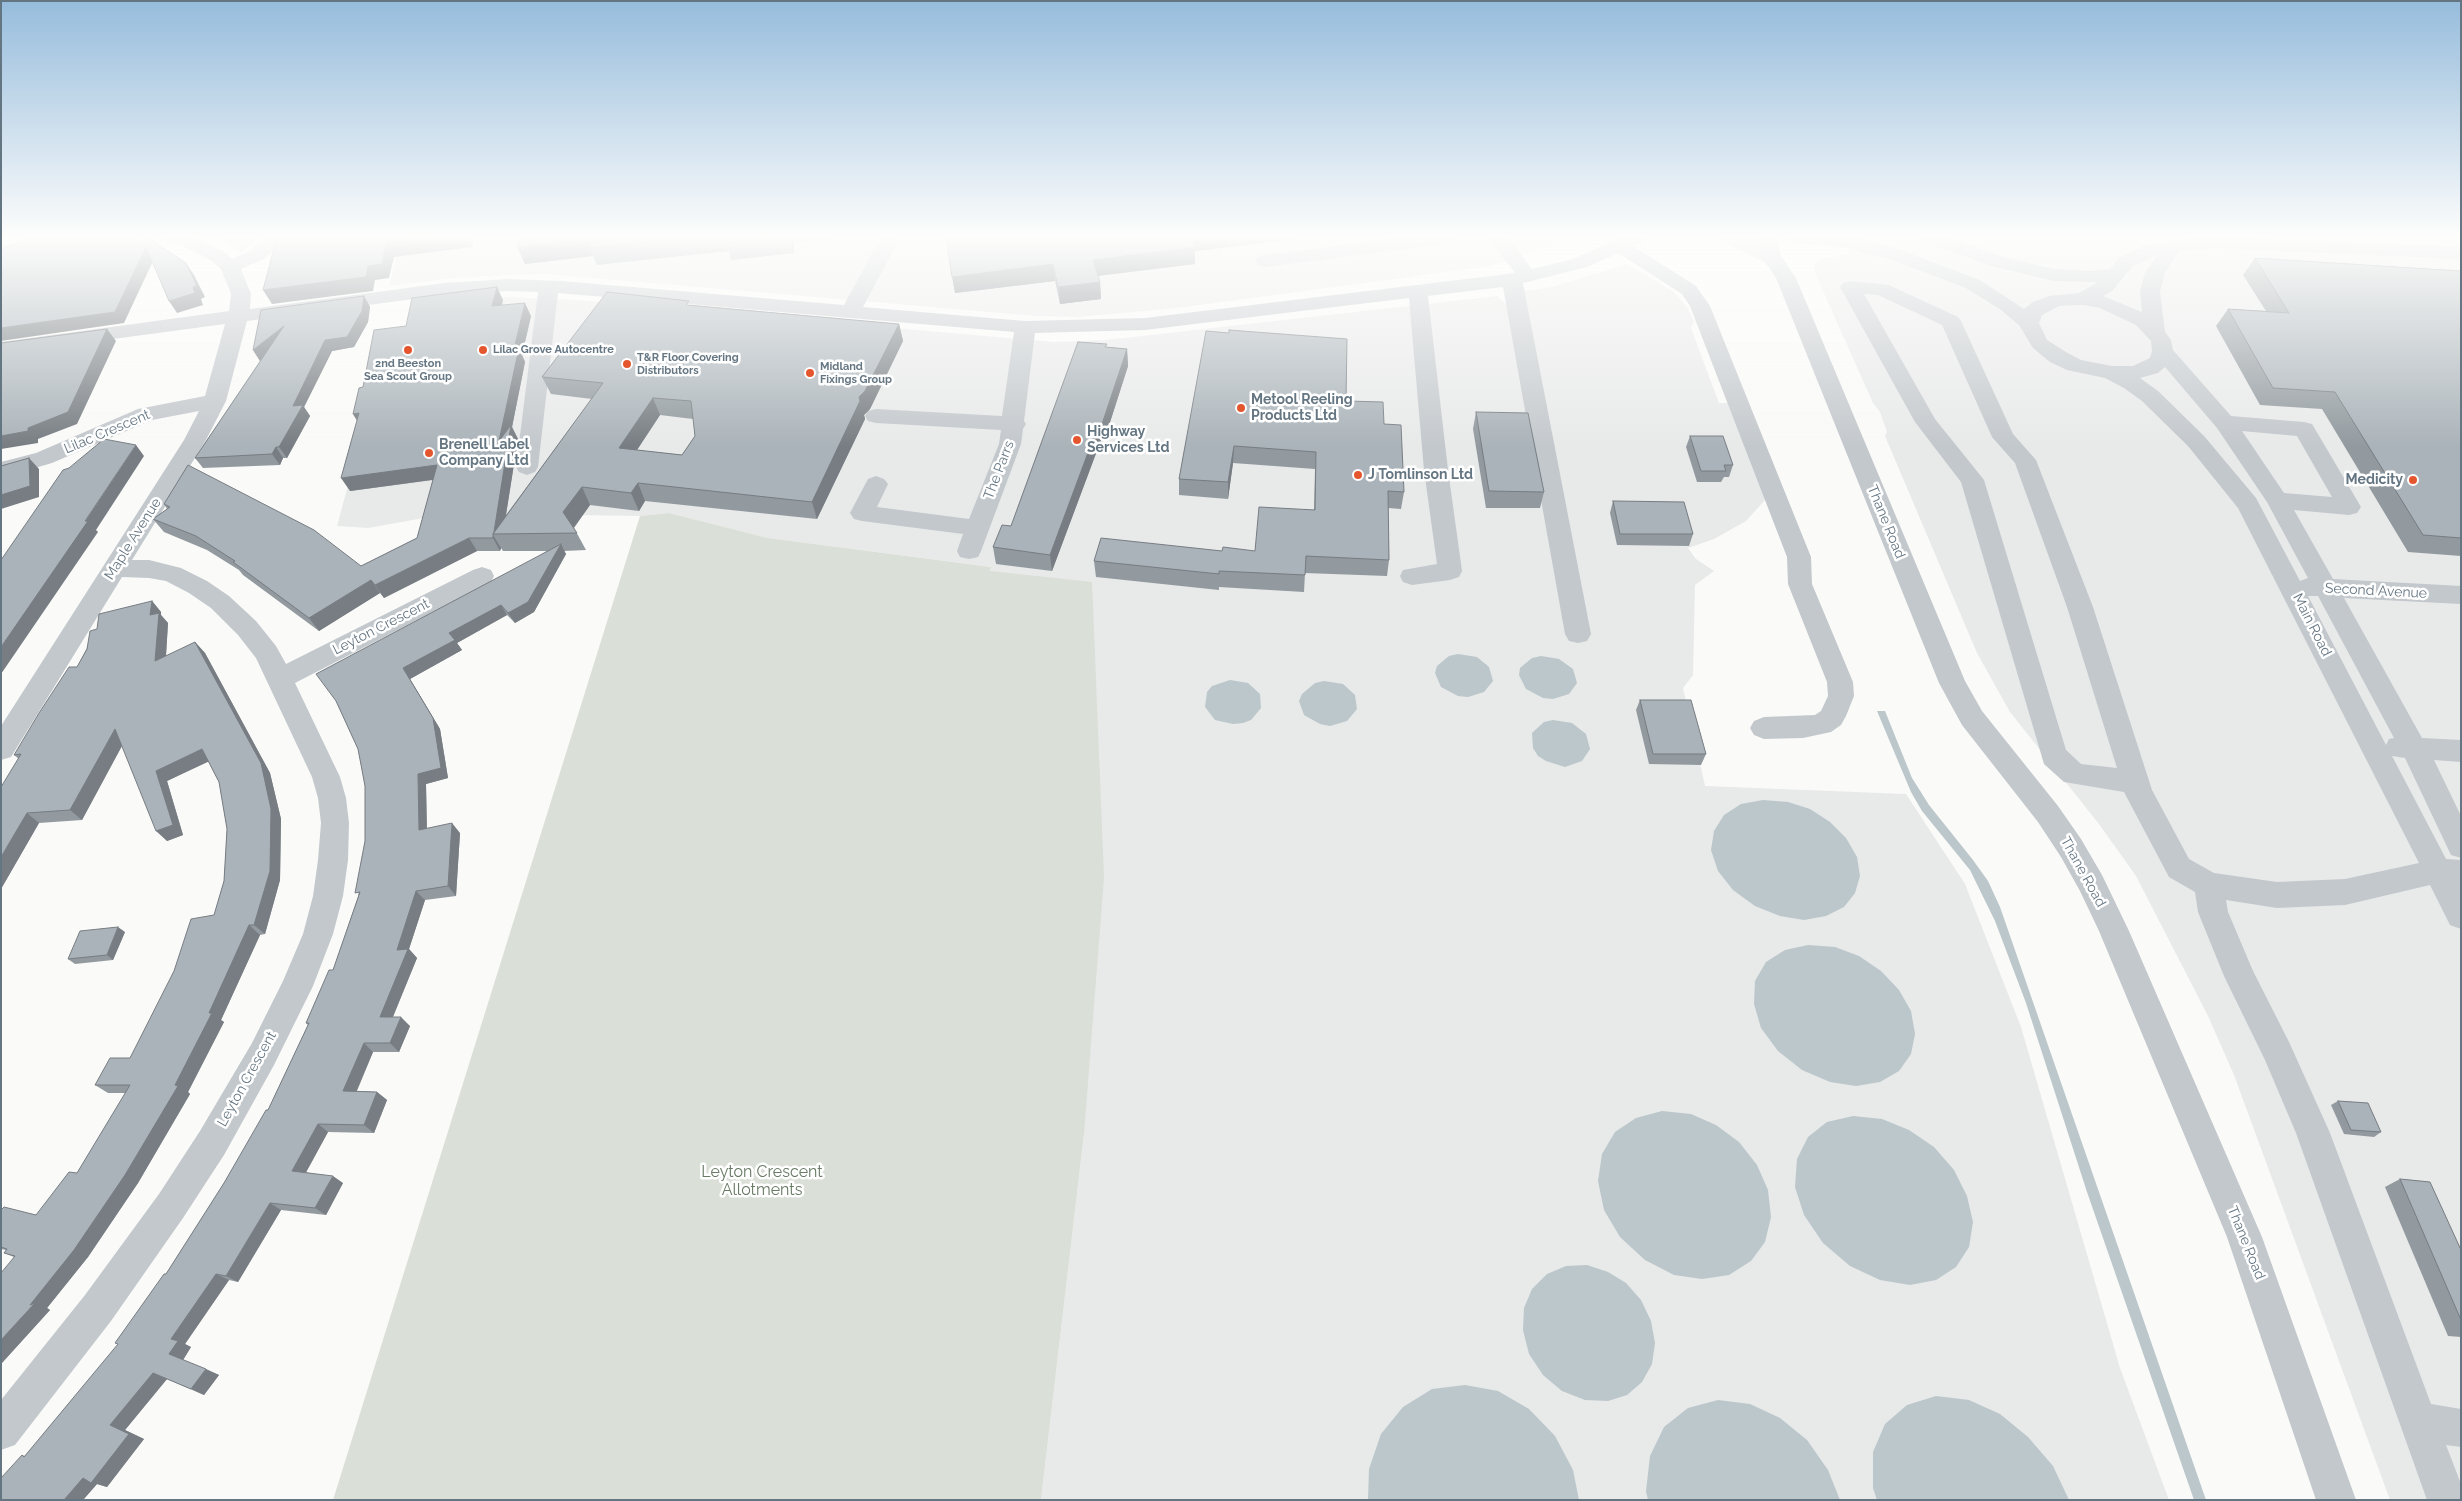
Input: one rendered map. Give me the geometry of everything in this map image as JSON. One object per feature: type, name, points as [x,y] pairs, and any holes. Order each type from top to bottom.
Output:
[{"type":"street","points":[[238,316],[239,307]]},
{"type":"street","points":[[1,348],[306,307]]},
{"type":"street","points":[[527,467],[546,307]]},
{"type":"street","points":[[793,307],[1025,327],[1146,324],[1280,307]]},
{"type":"street","points":[[851,312],[854,307]]},
{"type":"street","points":[[1412,576],[1450,571],[1436,470],[1419,307]]},
{"type":"street","points":[[1525,307],[1578,634]]},
{"type":"street","points":[[1700,307],[1762,459],[1798,558],[1800,584],[1840,682],[1842,696],[1837,709],[1832,718],[1821,725],[1764,728]]},
{"type":"street","name":"Thane Road","points":[[1798,307],[1952,683],[1972,718],[2048,814],[2071,848],[2092,884],[2114,931],[2244,1237],[2336,1500]]},
{"type":"street","points":[[1861,307],[1926,422],[1972,480],[2054,756],[2074,774],[2135,782]]},
{"type":"street","points":[[1921,307],[1951,321],[2003,437],[2026,460],[2080,608],[2135,782],[2179,868],[2209,885],[2277,895],[2345,892],[2449,871]]},
{"type":"street","points":[[2006,307],[2029,324]]},
{"type":"street","points":[[2039,307],[2032,313],[2029,324],[2031,331],[2040,344],[2058,357],[2076,365],[2112,373],[2135,373],[2150,368],[2160,361],[2159,341],[2153,307]]},
{"type":"street","name":"Main Road","points":[[2114,307],[2125,311],[2159,341],[2225,424],[2277,500],[2414,750],[2461,846]]},
{"type":"street","name":"Maple Avenue","points":[[1,749],[195,440],[215,401],[238,316]]},
{"type":"street","name":"The Parrs","points":[[969,551],[1010,444],[1025,327]]},
{"type":"street","name":"Main Road","points":[[2112,373],[2150,396],[2196,441],[2248,504],[2373,744],[2449,871],[2461,916]]},
{"type":"street","name":"Lilac Crescent","points":[[1,470],[44,458],[146,414],[215,401]]},
{"type":"street","points":[[876,416],[1014,424]]},
{"type":"street","points":[[2225,424],[2261,424],[2304,429],[2349,507],[2277,500]]},
{"type":"street","points":[[876,484],[862,514],[977,528]]},
{"type":"street","name":"Leyton Crescent","points":[[1,1431],[98,1308],[166,1214],[202,1159],[263,1054],[297,986],[318,934],[328,896],[333,860],[335,823],[332,798],[326,777],[267,653],[247,628],[220,602],[198,587],[172,574],[149,569],[114,568]]},
{"type":"street","name":"Leyton Crescent","points":[[280,679],[482,576]]},
{"type":"street","name":"Second Avenue","points":[[2292,587],[2323,587],[2461,596]]},
{"type":"street","points":[[2373,744],[2414,750],[2461,751]]},
{"type":"street","points":[[2209,885],[2213,912],[2240,976],[2278,1053],[2313,1133],[2447,1500]]},
{"type":"street","points":[[2419,1421],[2461,1428]]},
{"type":"shaded area","points":[[475,307],[656,307],[1054,342],[1106,340],[1399,307],[1507,307],[1511,324],[1531,323],[1528,307],[1687,307],[1694,322],[1691,328],[1719,403],[1729,403],[1766,499],[1746,521],[1714,539],[1688,548],[1696,559],[1714,571],[1695,585],[1693,675],[1683,688],[1705,786],[1906,794],[1965,884],[2021,1027],[2120,1368],[2169,1500],[1041,1500],[1084,1134],[990,571],[991,567],[768,538],[669,513],[640,516],[501,514],[435,516],[368,528],[337,526],[353,467]]},
{"type":"shaded area","points":[[932,307],[1184,307],[1078,317],[1036,316]]},
{"type":"shaded area","points":[[1830,307],[2461,307],[2461,1500],[2390,1500],[2234,1075],[2208,1016],[2136,876],[2099,824],[2010,712],[1977,653],[1885,436],[1887,432],[1880,412],[1873,403]]},
{"type":"shaded area","points":[[1458,654],[1477,657],[1489,667],[1493,681],[1484,692],[1468,697],[1458,696],[1441,687],[1435,673],[1437,666],[1449,656]]},
{"type":"shaded area","points":[[1541,656],[1559,659],[1573,669],[1577,683],[1569,694],[1553,699],[1543,698],[1526,689],[1519,675],[1520,668],[1532,658]]},
{"type":"shaded area","points":[[1230,680],[1248,683],[1260,694],[1261,708],[1251,720],[1233,724],[1215,720],[1205,707],[1207,692],[1212,686]]},
{"type":"shaded area","points":[[1324,681],[1343,684],[1355,695],[1357,709],[1347,721],[1330,726],[1320,724],[1304,715],[1299,701],[1302,694],[1315,683]]},
{"type":"shaded area","points":[[1877,711],[1885,711],[1912,778],[1929,805],[1988,881],[2000,907],[2206,1500],[2194,1500],[2087,1192],[2026,1003],[1995,921],[1970,870],[1922,811],[1911,792]]},
{"type":"shaded area","points":[[1553,720],[1572,723],[1586,734],[1590,749],[1582,761],[1565,767],[1546,761],[1538,756],[1533,748],[1532,733],[1544,722]]},
{"type":"shaded area","points":[[1763,800],[1788,802],[1810,809],[1830,822],[1846,838],[1857,857],[1860,876],[1855,893],[1844,907],[1826,916],[1804,920],[1780,916],[1755,906],[1733,890],[1718,871],[1711,850],[1714,831],[1724,815],[1741,804]]},
{"type":"shaded area","points":[[1808,945],[1835,947],[1859,956],[1881,971],[1899,990],[1911,1011],[1915,1034],[1911,1054],[1899,1071],[1880,1082],[1856,1086],[1830,1082],[1802,1070],[1778,1051],[1761,1028],[1754,1004],[1755,981],[1766,962],[1785,950]]},
{"type":"shaded area","points":[[1662,1111],[1691,1114],[1716,1125],[1739,1142],[1757,1165],[1768,1190],[1771,1217],[1765,1242],[1751,1261],[1729,1275],[1702,1279],[1674,1275],[1645,1260],[1620,1237],[1604,1210],[1598,1181],[1602,1154],[1615,1132],[1636,1118]]},
{"type":"shaded area","points":[[1853,1116],[1882,1119],[1909,1130],[1934,1147],[1954,1170],[1967,1196],[1973,1222],[1969,1247],[1956,1267],[1936,1280],[1910,1285],[1880,1280],[1850,1266],[1823,1243],[1804,1215],[1795,1187],[1797,1159],[1808,1137],[1827,1122]]},
{"type":"shaded area","points":[[1587,1265],[1608,1272],[1626,1283],[1641,1300],[1651,1321],[1655,1343],[1652,1364],[1642,1382],[1627,1395],[1608,1401],[1585,1400],[1562,1391],[1543,1375],[1529,1354],[1523,1330],[1524,1308],[1532,1289],[1547,1274],[1566,1266]]},
{"type":"shaded area","points":[[1465,1385],[1498,1391],[1529,1409],[1555,1436],[1573,1470],[1579,1500],[1368,1500],[1369,1469],[1381,1434],[1403,1407],[1432,1389]]},
{"type":"shaded area","points":[[1936,1396],[1969,1400],[2000,1414],[2028,1437],[2053,1466],[2069,1500],[1877,1500],[1873,1488],[1873,1452],[1885,1424],[1907,1405]]},
{"type":"shaded area","points":[[1718,1400],[1750,1404],[1780,1418],[1807,1440],[1828,1470],[1840,1500],[1648,1500],[1646,1491],[1650,1456],[1664,1427],[1688,1408]]},
{"type":"green space","name":"Leyton Crescent Allotments","points":[[669,513],[768,538],[991,567],[990,571],[1092,582],[1104,877],[1084,1134],[1041,1500],[333,1500],[640,516]]},
{"type":"building","points":[[1,307],[117,307],[115,312],[1,328]]},
{"type":"building","points":[[283,307],[363,307],[347,337],[325,340],[293,406],[303,405],[279,447],[276,447],[272,454],[195,458],[284,326],[253,350],[261,310]]},
{"type":"building","points":[[410,307],[524,307],[514,349],[519,348],[499,441],[511,425],[493,538],[469,538],[375,585],[371,580],[309,618],[233,562],[235,561],[196,536],[153,519],[170,507],[164,504],[188,465],[314,530],[361,566],[417,538],[437,465],[341,478],[359,413],[353,414],[359,388],[363,387],[374,330],[406,326]]},
{"type":"building","points":[[595,307],[709,307],[899,324],[865,391],[859,397],[860,401],[812,502],[638,483],[631,493],[582,487],[563,512],[577,533],[493,534],[603,383],[542,377]],"holes":[[[653,398],[691,401],[695,436],[682,455],[619,448]]]},
{"type":"building","name":"Medicity","points":[[2285,307],[2461,307],[2461,538],[2423,535],[2335,392],[2273,388],[2228,309],[2289,313]]},
{"type":"building","points":[[107,329],[68,412],[28,428],[28,431],[1,436],[1,343]]},
{"type":"building","points":[[1229,330],[1347,339],[1346,401],[1383,402],[1384,424],[1401,425],[1404,492],[1388,491],[1389,560],[1306,556],[1305,575],[1219,571],[1219,574],[1094,561],[1101,538],[1222,551],[1223,547],[1255,551],[1259,507],[1315,510],[1316,452],[1234,446],[1228,482],[1179,479],[1206,331],[1229,333]]},
{"type":"building","name":"Highway Services Ltd","points":[[1078,342],[1107,344],[1105,347],[1127,349],[1102,424],[1099,423],[1050,555],[993,547],[1002,525],[1011,526]]},
{"type":"building","points":[[1476,412],[1528,413],[1544,492],[1489,491]]},
{"type":"building","points":[[1690,436],[1723,436],[1733,465],[1724,465],[1726,471],[1701,471]]},
{"type":"building","points":[[104,439],[136,445],[85,521],[88,521],[1,647],[1,560],[63,470],[69,468]]},
{"type":"building","points":[[29,458],[30,486],[1,495],[1,466]]},
{"type":"building","points":[[1613,501],[1684,502],[1693,534],[1620,534]]},
{"type":"building","points":[[561,544],[528,602],[508,613],[501,605],[449,633],[455,640],[403,668],[433,718],[441,768],[418,774],[419,830],[452,823],[448,886],[416,891],[397,950],[408,949],[380,1017],[401,1017],[390,1043],[364,1043],[343,1091],[377,1092],[364,1125],[318,1124],[292,1171],[333,1176],[315,1208],[270,1203],[226,1276],[216,1274],[171,1339],[178,1341],[169,1354],[206,1369],[191,1389],[153,1373],[110,1425],[129,1434],[91,1483],[83,1478],[64,1500],[1,1500],[1,1478],[22,1455],[24,1457],[118,1344],[115,1343],[164,1274],[166,1274],[224,1183],[266,1110],[268,1110],[309,1023],[306,1023],[329,970],[333,970],[360,892],[355,893],[365,841],[365,786],[358,749],[336,701],[316,674]]},
{"type":"building","points":[[152,601],[150,615],[159,613],[155,661],[195,642],[261,763],[271,809],[270,871],[254,925],[249,925],[209,1013],[212,1013],[175,1085],[178,1086],[125,1175],[74,1250],[30,1305],[35,1303],[1,1340],[1,1273],[15,1256],[4,1253],[7,1249],[1,1247],[1,1210],[4,1207],[36,1215],[69,1172],[77,1173],[130,1085],[95,1085],[110,1058],[130,1058],[174,971],[191,919],[214,915],[224,881],[227,829],[219,782],[202,749],[156,771],[173,825],[156,831],[115,729],[70,810],[27,813],[1,857],[1,787],[21,754],[14,755],[69,667],[77,667],[87,649],[90,631],[97,629],[99,614]]},
{"type":"building","points":[[1640,700],[1691,700],[1706,754],[1653,754]]},
{"type":"building","points":[[118,927],[107,955],[68,959],[80,931]]},
{"type":"building","points":[[2338,1101],[2368,1103],[2381,1132],[2351,1130]]},
{"type":"building","points":[[2400,1179],[2430,1182],[2461,1250],[2461,1320]]},
{"type":"place","name":"2nd Beeston Sea Scout Group","points":[[408,350]]},
{"type":"place","name":"Lilac Grove Autocentre","points":[[483,350]]},
{"type":"place","name":"T&R Floor Covering Distributors","points":[[627,364]]},
{"type":"place","name":"Midland Fixings Group","points":[[810,373]]},
{"type":"place","name":"Metool Reeling Products Ltd","points":[[1241,408]]},
{"type":"place","name":"Highway Services Ltd","points":[[1077,440]]},
{"type":"place","name":"Brenell Label Company Ltd","points":[[429,453]]},
{"type":"place","name":"J Tomlinson Ltd","points":[[1358,475]]},
{"type":"place","name":"Medicity","points":[[2413,480]]}]
